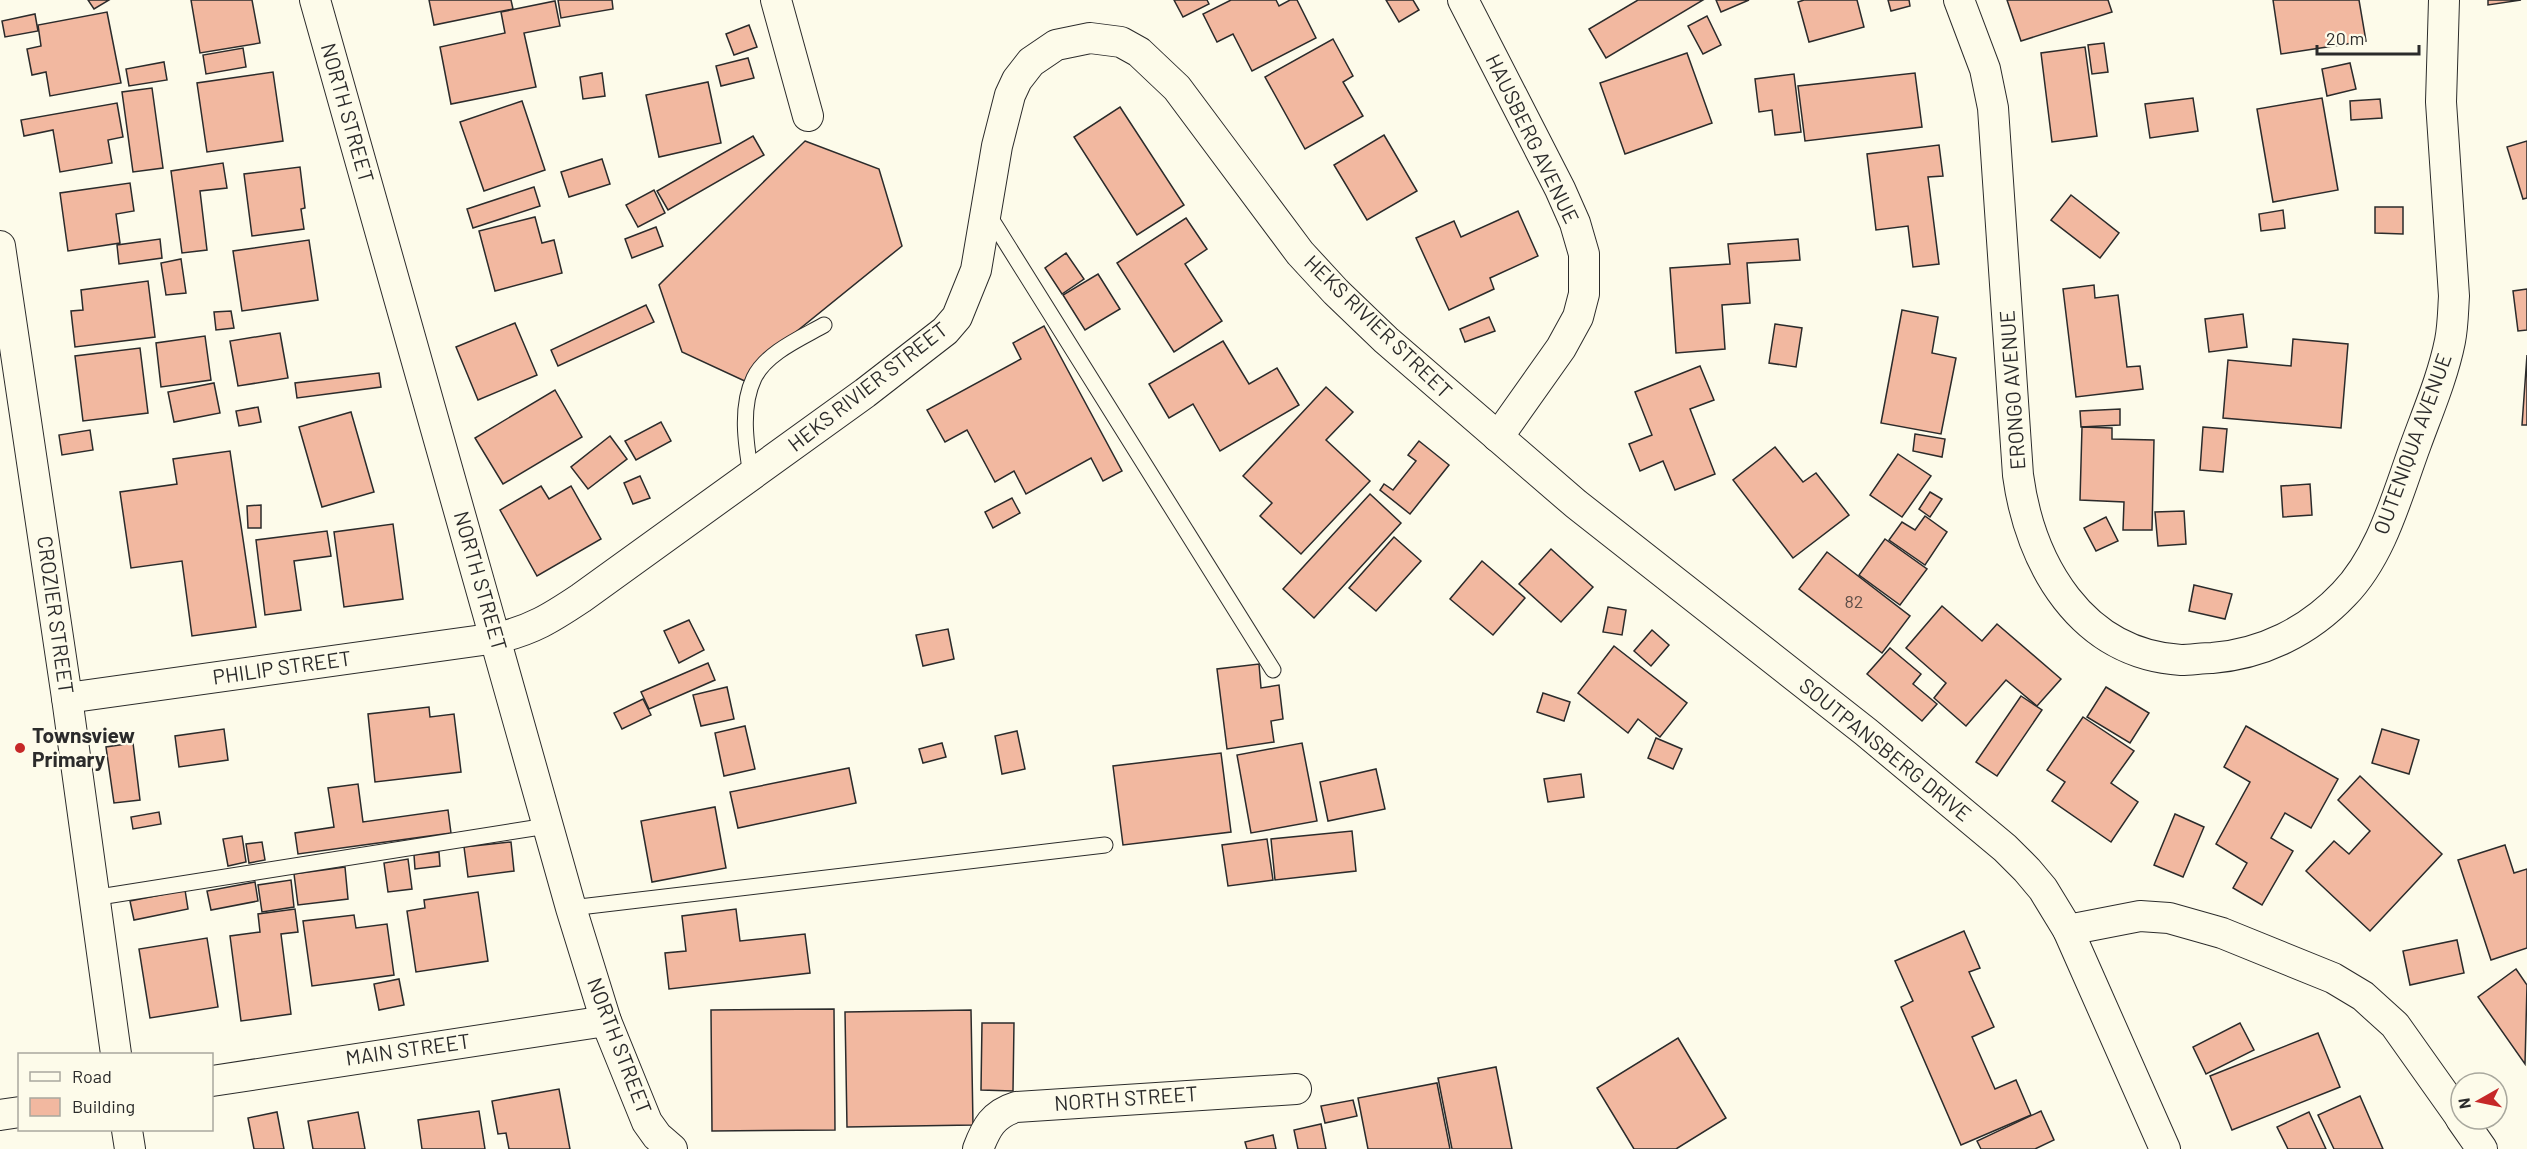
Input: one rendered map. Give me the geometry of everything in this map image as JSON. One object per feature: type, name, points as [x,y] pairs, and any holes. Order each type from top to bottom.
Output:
[{"type":"street","name":"NORTH STREET","points":[[315,0],[497,638],[547,826],[606,1022],[647,1122],[657,1136],[672,1149]]},
{"type":"street","points":[[776,0],[808,116]]},
{"type":"street","name":"HAUSBERG AVENUE","points":[[1462,0],[1560,189],[1581,237],[1584,254],[1584,294],[1578,317],[1561,348],[1498,437]]},
{"type":"street","name":"ERONGO AVENUE","points":[[1959,0],[1985,69],[1993,108],[2018,476],[2024,512],[2037,552],[2067,600],[2081,615],[2114,640],[2133,649],[2164,658],[2182,660],[2223,657]]},
{"type":"street","name":"OUTENIQUA AVENUE","points":[[2223,657],[2264,647],[2298,632],[2324,613],[2362,573],[2391,512],[2433,398],[2450,341],[2454,296],[2441,102],[2444,0]]},
{"type":"street","name":"HEKS RIVIER STREET","points":[[497,638],[532,629],[553,617],[875,386],[945,331],[957,317],[976,270],[998,146],[1010,95],[1017,80],[1031,62],[1056,45],[1090,38],[1121,42],[1139,52],[1177,88],[1272,218],[1336,292],[1386,340],[1498,437]]},
{"type":"street","name":"CROZIER STREET","points":[[0,246],[67,698],[116,1053]]},
{"type":"street","name":"SOUTPANSBERG DRIVE","points":[[1498,437],[1576,504],[1866,732],[2005,848],[2043,889],[2068,930],[2165,1149]]},
{"type":"street","name":"PHILIP STREET","points":[[67,698],[497,638]]},
{"type":"street","points":[[2068,930],[2140,916],[2169,918],[2222,933],[2333,978],[2363,996],[2394,1026],[2449,1102]]},
{"type":"street","name":"MAIN STREET","points":[[213,1081],[606,1022]]},
{"type":"street","name":"NORTH STREET","points":[[978,1149],[987,1127],[995,1116],[1016,1107],[1296,1089]]},
{"type":"street","points":[[0,1115],[18,1112]]},
{"type":"street","points":[[127,1131],[130,1149]]},
{"type":"street","points":[[2469,1131],[2482,1149]]},
{"type":"lane","points":[[987,211],[1273,670]]},
{"type":"lane","points":[[751,475],[746,443],[747,407],[754,377],[769,359],[824,325]]},
{"type":"lane","points":[[93,898],[547,826]]},
{"type":"lane","points":[[571,908],[1105,845]]},
{"type":"building","points":[[88,0],[109,0],[94,9]]},
{"type":"building","points":[[191,0],[252,0],[260,43],[200,53]]},
{"type":"building","points":[[429,0],[511,0],[513,9],[434,25]]},
{"type":"building","points":[[558,0],[612,0],[613,9],[561,18]]},
{"type":"building","points":[[1174,0],[1207,0],[1209,4],[1183,17]]},
{"type":"building","points":[[1231,0],[1276,0],[1279,6],[1290,0],[1297,0],[1316,38],[1252,71],[1233,34],[1217,42],[1203,14]]},
{"type":"building","points":[[1386,0],[1413,0],[1419,10],[1399,22]]},
{"type":"building","points":[[1638,0],[1703,0],[1606,58],[1589,29]]},
{"type":"building","points":[[1716,0],[1749,0],[1721,12]]},
{"type":"building","points":[[1857,0],[1864,27],[1809,42],[1798,2]]},
{"type":"building","points":[[1888,0],[1909,0],[1910,6],[1891,11]]},
{"type":"building","points":[[2007,0],[2108,0],[2112,12],[2021,41]]},
{"type":"building","points":[[2273,0],[2359,0],[2366,41],[2281,54]]},
{"type":"building","points":[[2488,0],[2521,0],[2488,5]]},
{"type":"building","points":[[555,1],[560,26],[524,33],[536,87],[451,104],[440,47],[505,33],[501,12]]},
{"type":"building","points":[[107,12],[121,83],[50,96],[46,72],[32,75],[27,49],[41,46],[38,25]]},
{"type":"building","points":[[35,14],[38,31],[5,37],[2,21]]},
{"type":"building","points":[[1707,16],[1721,45],[1703,54],[1688,26]]},
{"type":"building","points":[[749,25],[757,47],[734,55],[726,34]]},
{"type":"building","points":[[1333,39],[1353,76],[1343,82],[1363,116],[1305,149],[1265,77]]},
{"type":"building","points":[[2104,43],[2108,72],[2092,74],[2088,45]]},
{"type":"building","points":[[2085,47],[2097,136],[2052,142],[2041,53]]},
{"type":"building","points":[[243,48],[246,67],[206,74],[203,55]]},
{"type":"building","points":[[1687,53],[1712,123],[1625,154],[1600,83]]},
{"type":"building","points":[[748,58],[754,78],[721,86],[716,66]]},
{"type":"building","points":[[164,62],[167,80],[129,86],[126,69]]},
{"type":"building","points":[[2350,63],[2356,89],[2327,96],[2322,69]]},
{"type":"building","points":[[273,72],[283,141],[207,152],[197,83]]},
{"type":"building","points":[[602,73],[605,96],[583,99],[580,77]]},
{"type":"building","points":[[1915,73],[1922,127],[1805,141],[1798,86]]},
{"type":"building","points":[[1794,74],[1801,132],[1775,135],[1772,110],[1759,112],[1755,79]]},
{"type":"building","points":[[708,82],[721,143],[659,157],[646,95]]},
{"type":"building","points":[[152,88],[163,168],[133,172],[122,92]]},
{"type":"building","points":[[2193,98],[2198,131],[2150,138],[2145,104]]},
{"type":"building","points":[[2322,98],[2338,190],[2273,202],[2257,109]]},
{"type":"building","points":[[2380,99],[2382,118],[2351,120],[2350,101]]},
{"type":"building","points":[[522,101],[545,170],[484,191],[460,122]]},
{"type":"building","points":[[117,103],[123,137],[108,140],[112,163],[60,172],[53,130],[24,136],[21,120]]},
{"type":"building","points":[[1120,107],[1184,205],[1137,235],[1074,137]]},
{"type":"building","points":[[1384,135],[1417,191],[1367,220],[1334,165]]},
{"type":"building","points":[[753,136],[764,155],[668,210],[657,191]]},
{"type":"building","points":[[805,141],[879,169],[902,246],[765,357],[749,383],[682,352],[659,285]]},
{"type":"building","points":[[2527,141],[2527,198],[2523,199],[2507,147]]},
{"type":"building","points":[[1939,145],[1943,176],[1928,177],[1939,264],[1913,267],[1908,226],[1876,230],[1867,154]]},
{"type":"building","points":[[602,159],[610,184],[569,197],[561,172]]},
{"type":"building","points":[[223,163],[227,188],[200,191],[207,250],[182,253],[171,171]]},
{"type":"building","points":[[300,167],[305,208],[301,209],[304,229],[252,236],[244,174]]},
{"type":"building","points":[[130,183],[134,211],[116,214],[120,243],[68,251],[60,193]]},
{"type":"building","points":[[534,187],[540,206],[473,228],[467,209]]},
{"type":"building","points":[[654,190],[665,213],[638,227],[626,205]]},
{"type":"building","points":[[2071,195],[2119,233],[2100,258],[2051,220]]},
{"type":"building","points":[[2375,207],[2403,207],[2403,234],[2375,233]]},
{"type":"building","points":[[2283,210],[2285,228],[2261,231],[2259,214]]},
{"type":"building","points":[[1518,211],[1538,256],[1490,278],[1494,289],[1449,310],[1416,238],[1454,221],[1461,237]]},
{"type":"building","points":[[535,217],[542,243],[554,240],[562,273],[495,291],[479,231]]},
{"type":"building","points":[[1186,218],[1207,249],[1185,264],[1222,321],[1174,352],[1117,263]]},
{"type":"building","points":[[656,227],[663,246],[632,258],[625,239]]},
{"type":"building","points":[[160,239],[162,258],[119,264],[117,245]]},
{"type":"building","points":[[1798,239],[1800,260],[1747,263],[1750,303],[1722,305],[1725,349],[1676,353],[1670,268],[1730,264],[1728,244]]},
{"type":"building","points":[[309,240],[318,300],[242,311],[233,251]]},
{"type":"building","points":[[1066,253],[1084,279],[1062,294],[1045,268]]},
{"type":"building","points":[[181,259],[186,293],[166,295],[161,263]]},
{"type":"building","points":[[1098,274],[1120,309],[1085,330],[1063,295]]},
{"type":"building","points":[[148,281],[155,337],[75,347],[71,311],[83,310],[81,290]]},
{"type":"building","points":[[2094,285],[2095,298],[2118,295],[2127,367],[2140,366],[2143,389],[2076,397],[2063,289]]},
{"type":"building","points":[[2527,289],[2527,330],[2518,331],[2513,291]]},
{"type":"building","points":[[646,305],[654,322],[558,366],[551,350]]},
{"type":"building","points":[[1902,310],[1938,317],[1932,353],[1956,358],[1941,434],[1881,423]]},
{"type":"building","points":[[231,311],[234,328],[216,330],[214,312]]},
{"type":"building","points":[[2243,314],[2247,347],[2209,352],[2205,319]]},
{"type":"building","points":[[1489,317],[1495,331],[1465,342],[1460,329]]},
{"type":"building","points":[[515,323],[537,375],[478,400],[456,347]]},
{"type":"building","points":[[1775,324],[1802,328],[1796,367],[1769,363]]},
{"type":"building","points":[[1044,326],[1122,471],[1103,481],[1091,458],[1026,494],[1014,471],[995,482],[967,430],[945,442],[927,410],[1021,359],[1013,343]]},
{"type":"building","points":[[280,333],[288,378],[238,386],[230,341]]},
{"type":"building","points":[[205,336],[211,380],[161,387],[156,343]]},
{"type":"building","points":[[2293,339],[2348,344],[2341,428],[2223,418],[2228,360],[2291,366]]},
{"type":"building","points":[[1223,341],[1249,384],[1277,368],[1299,405],[1220,451],[1193,404],[1169,418],[1149,384]]},
{"type":"building","points":[[140,348],[148,413],[83,421],[75,356]]},
{"type":"building","points":[[2527,355],[2527,425],[2522,425]]},
{"type":"building","points":[[1700,366],[1714,400],[1690,409],[1715,474],[1675,490],[1663,461],[1640,471],[1629,444],[1652,435],[1635,392]]},
{"type":"building","points":[[379,373],[381,387],[297,398],[295,383]]},
{"type":"building","points":[[214,383],[220,413],[174,422],[168,392]]},
{"type":"building","points":[[1326,387],[1353,412],[1326,440],[1370,481],[1301,554],[1260,516],[1272,503],[1243,476]]},
{"type":"building","points":[[555,390],[582,437],[503,484],[475,438]]},
{"type":"building","points":[[258,407],[261,422],[239,426],[236,411]]},
{"type":"building","points":[[2120,409],[2120,425],[2081,427],[2080,411]]},
{"type":"building","points":[[351,412],[374,492],[322,507],[299,427]]},
{"type":"building","points":[[661,422],[671,441],[636,460],[625,441]]},
{"type":"building","points":[[2082,427],[2112,428],[2112,439],[2154,440],[2152,530],[2123,530],[2124,502],[2080,500]]},
{"type":"building","points":[[2203,427],[2227,429],[2223,472],[2200,470]]},
{"type":"building","points":[[90,430],[93,450],[62,455],[59,435]]},
{"type":"building","points":[[1915,434],[1945,439],[1942,457],[1913,451]]},
{"type":"building","points":[[610,436],[627,459],[588,489],[571,467]]},
{"type":"building","points":[[1419,441],[1449,465],[1410,514],[1380,490],[1384,484],[1393,490],[1416,461],[1408,455]]},
{"type":"building","points":[[1775,447],[1803,482],[1816,473],[1849,515],[1793,558],[1733,480]]},
{"type":"building","points":[[230,451],[256,627],[192,636],[182,561],[131,568],[120,492],[177,484],[173,459]]},
{"type":"building","points":[[1898,454],[1931,476],[1902,517],[1870,495]]},
{"type":"building","points":[[640,476],[650,498],[633,504],[624,483]]},
{"type":"building","points":[[2310,484],[2312,515],[2283,517],[2281,486]]},
{"type":"building","points":[[541,486],[549,499],[571,486],[601,539],[537,576],[500,510]]},
{"type":"building","points":[[1930,492],[1942,499],[1930,517],[1919,509]]},
{"type":"building","points":[[1370,494],[1401,523],[1314,618],[1283,589]]},
{"type":"building","points":[[1012,498],[1020,513],[993,528],[985,512]]},
{"type":"building","points":[[261,505],[261,528],[248,528],[247,506]]},
{"type":"building","points":[[2184,511],[2186,544],[2158,546],[2155,512]]},
{"type":"building","points":[[1925,516],[1947,532],[1925,565],[1889,540],[1902,522],[1915,530]]},
{"type":"building","points":[[2106,517],[2118,541],[2096,551],[2084,528]]},
{"type":"building","points":[[393,524],[403,599],[344,607],[334,532]]},
{"type":"building","points":[[327,531],[331,556],[294,561],[301,610],[265,615],[256,540]]},
{"type":"building","points":[[1394,537],[1421,561],[1376,611],[1349,588]]},
{"type":"building","points":[[1885,539],[1927,569],[1900,605],[1859,575]]},
{"type":"building","points":[[1551,549],[1593,587],[1561,622],[1519,584]]},
{"type":"building","points":[[1827,552],[1910,616],[1882,653],[1799,589]]},
{"type":"building","points":[[1482,561],[1525,598],[1493,635],[1450,599]]},
{"type":"building","points":[[2194,585],[2232,594],[2225,619],[2189,611]]},
{"type":"building","points":[[1942,606],[1982,641],[1997,624],[2061,679],[2037,706],[2006,680],[1966,726],[1934,698],[1946,683],[1906,648]]},
{"type":"building","points":[[1608,607],[1626,610],[1622,635],[1603,632]]},
{"type":"building","points":[[689,620],[704,650],[679,663],[664,631]]},
{"type":"building","points":[[948,629],[954,659],[923,666],[916,635]]},
{"type":"building","points":[[1652,630],[1669,645],[1651,666],[1634,651]]},
{"type":"building","points":[[1614,646],[1687,703],[1660,737],[1638,719],[1628,733],[1578,693]]},
{"type":"building","points":[[1890,648],[1921,674],[1913,684],[1937,704],[1922,721],[1867,674]]},
{"type":"building","points":[[708,663],[715,680],[649,709],[641,692]]},
{"type":"building","points":[[1259,664],[1261,688],[1279,685],[1283,719],[1271,721],[1274,742],[1227,749],[1217,669]]},
{"type":"building","points":[[727,687],[734,719],[701,726],[693,695]]},
{"type":"building","points":[[2106,687],[2149,713],[2130,743],[2087,717]]},
{"type":"building","points":[[1543,693],[1570,702],[1564,721],[1537,712]]},
{"type":"building","points":[[2021,696],[2042,710],[1997,776],[1976,762]]},
{"type":"building","points":[[643,699],[651,715],[622,729],[614,713]]},
{"type":"building","points":[[429,707],[430,717],[454,714],[461,772],[375,782],[368,714]]},
{"type":"building","points":[[2083,717],[2134,751],[2111,783],[2138,802],[2111,842],[2052,801],[2065,782],[2047,770]]},
{"type":"building","points":[[745,726],[755,769],[724,776],[715,733]]},
{"type":"building","points":[[2246,726],[2338,779],[2311,828],[2285,813],[2271,838],[2293,851],[2262,905],[2233,888],[2247,863],[2216,844],[2250,782],[2224,767]]},
{"type":"building","points":[[224,729],[228,760],[179,767],[175,736]]},
{"type":"building","points":[[2382,729],[2419,740],[2409,774],[2372,763]]},
{"type":"building","points":[[1017,731],[1025,769],[1002,774],[995,736]]},
{"type":"building","points":[[1656,738],[1682,749],[1673,769],[1648,758]]},
{"type":"building","points":[[133,743],[140,800],[114,803],[106,747]]},
{"type":"building","points":[[942,743],[946,757],[923,763],[919,749]]},
{"type":"building","points":[[1302,743],[1317,821],[1251,833],[1237,755]]},
{"type":"building","points":[[1221,753],[1231,832],[1123,845],[1113,766]]},
{"type":"building","points":[[849,768],[856,803],[738,828],[730,792]]},
{"type":"building","points":[[1376,769],[1385,809],[1328,821],[1320,782]]},
{"type":"building","points":[[1581,774],[1584,797],[1548,802],[1544,779]]},
{"type":"building","points":[[2360,776],[2442,854],[2370,931],[2306,871],[2334,841],[2349,854],[2370,831],[2338,800]]},
{"type":"building","points":[[358,784],[363,822],[448,810],[451,833],[298,854],[295,833],[334,827],[328,788]]},
{"type":"building","points":[[715,807],[726,868],[652,882],[641,821]]},
{"type":"building","points":[[159,812],[161,824],[133,829],[131,817]]},
{"type":"building","points":[[2175,814],[2204,827],[2183,877],[2154,865]]},
{"type":"building","points":[[1352,831],[1356,871],[1275,880],[1271,839]]},
{"type":"building","points":[[242,836],[246,862],[228,866],[223,839]]},
{"type":"building","points":[[1267,839],[1273,880],[1228,886],[1222,845]]},
{"type":"building","points":[[262,842],[265,860],[249,863],[246,844]]},
{"type":"building","points":[[511,842],[514,871],[468,877],[464,847]]},
{"type":"building","points":[[2505,845],[2514,873],[2527,869],[2527,948],[2491,960],[2458,860]]},
{"type":"building","points":[[439,852],[440,866],[415,869],[414,855]]},
{"type":"building","points":[[408,859],[412,889],[388,892],[384,863]]},
{"type":"building","points":[[345,867],[348,899],[298,905],[294,874]]},
{"type":"building","points":[[291,880],[294,907],[262,912],[258,885]]},
{"type":"building","points":[[255,882],[258,901],[211,910],[207,891]]},
{"type":"building","points":[[185,890],[188,909],[134,920],[130,901]]},
{"type":"building","points":[[478,892],[488,961],[416,972],[407,911],[425,908],[424,900]]},
{"type":"building","points":[[295,909],[298,932],[281,934],[291,1014],[241,1021],[230,936],[260,932],[258,914]]},
{"type":"building","points":[[736,909],[740,941],[805,934],[810,973],[669,989],[665,953],[686,951],[682,916]]},
{"type":"building","points":[[354,915],[356,928],[387,924],[394,975],[312,986],[303,921]]},
{"type":"building","points":[[1964,931],[1980,968],[1969,972],[1994,1027],[1972,1037],[1995,1089],[2016,1080],[2031,1115],[1961,1145],[1901,1007],[1913,1001],[1895,961]]},
{"type":"building","points":[[207,938],[218,1007],[150,1018],[139,949]]},
{"type":"building","points":[[2457,940],[2464,973],[2410,985],[2403,951]]},
{"type":"building","points":[[2516,969],[2527,985],[2525,1064],[2478,997]]},
{"type":"building","points":[[399,979],[404,1005],[379,1010],[374,984]]},
{"type":"building","points":[[834,1009],[835,1130],[712,1131],[711,1010]]},
{"type":"building","points":[[971,1010],[973,1125],[847,1127],[845,1012]]},
{"type":"building","points":[[982,1023],[1014,1023],[1013,1091],[981,1090]]},
{"type":"building","points":[[2240,1023],[2254,1050],[2206,1074],[2193,1047]]},
{"type":"building","points":[[2318,1033],[2340,1087],[2232,1130],[2210,1076]]},
{"type":"building","points":[[1678,1038],[1726,1118],[1676,1149],[1634,1149],[1597,1088]]},
{"type":"building","points":[[1496,1067],[1512,1149],[1452,1149],[1438,1078]]},
{"type":"building","points":[[1437,1083],[1450,1149],[1368,1149],[1358,1098]]},
{"type":"building","points":[[559,1089],[570,1149],[509,1149],[506,1133],[498,1134],[492,1101]]},
{"type":"building","points":[[2360,1096],[2383,1149],[2334,1149],[2318,1115]]},
{"type":"building","points":[[1353,1100],[1357,1116],[1325,1123],[1321,1106]]},
{"type":"building","points":[[479,1111],[485,1149],[422,1149],[418,1120]]},
{"type":"building","points":[[2041,1111],[2054,1140],[2035,1149],[1981,1149],[1977,1141]]},
{"type":"building","points":[[277,1112],[284,1149],[254,1149],[248,1118]]},
{"type":"building","points":[[358,1112],[365,1149],[313,1149],[308,1121]]},
{"type":"building","points":[[2309,1112],[2326,1149],[2288,1149],[2277,1127]]},
{"type":"building","points":[[1321,1124],[1326,1149],[1298,1149],[1294,1130]]},
{"type":"building","points":[[1273,1135],[1276,1149],[1247,1149],[1245,1142]]},
{"type":"place","name":"Townsview Primary","points":[[20,748]]}]
